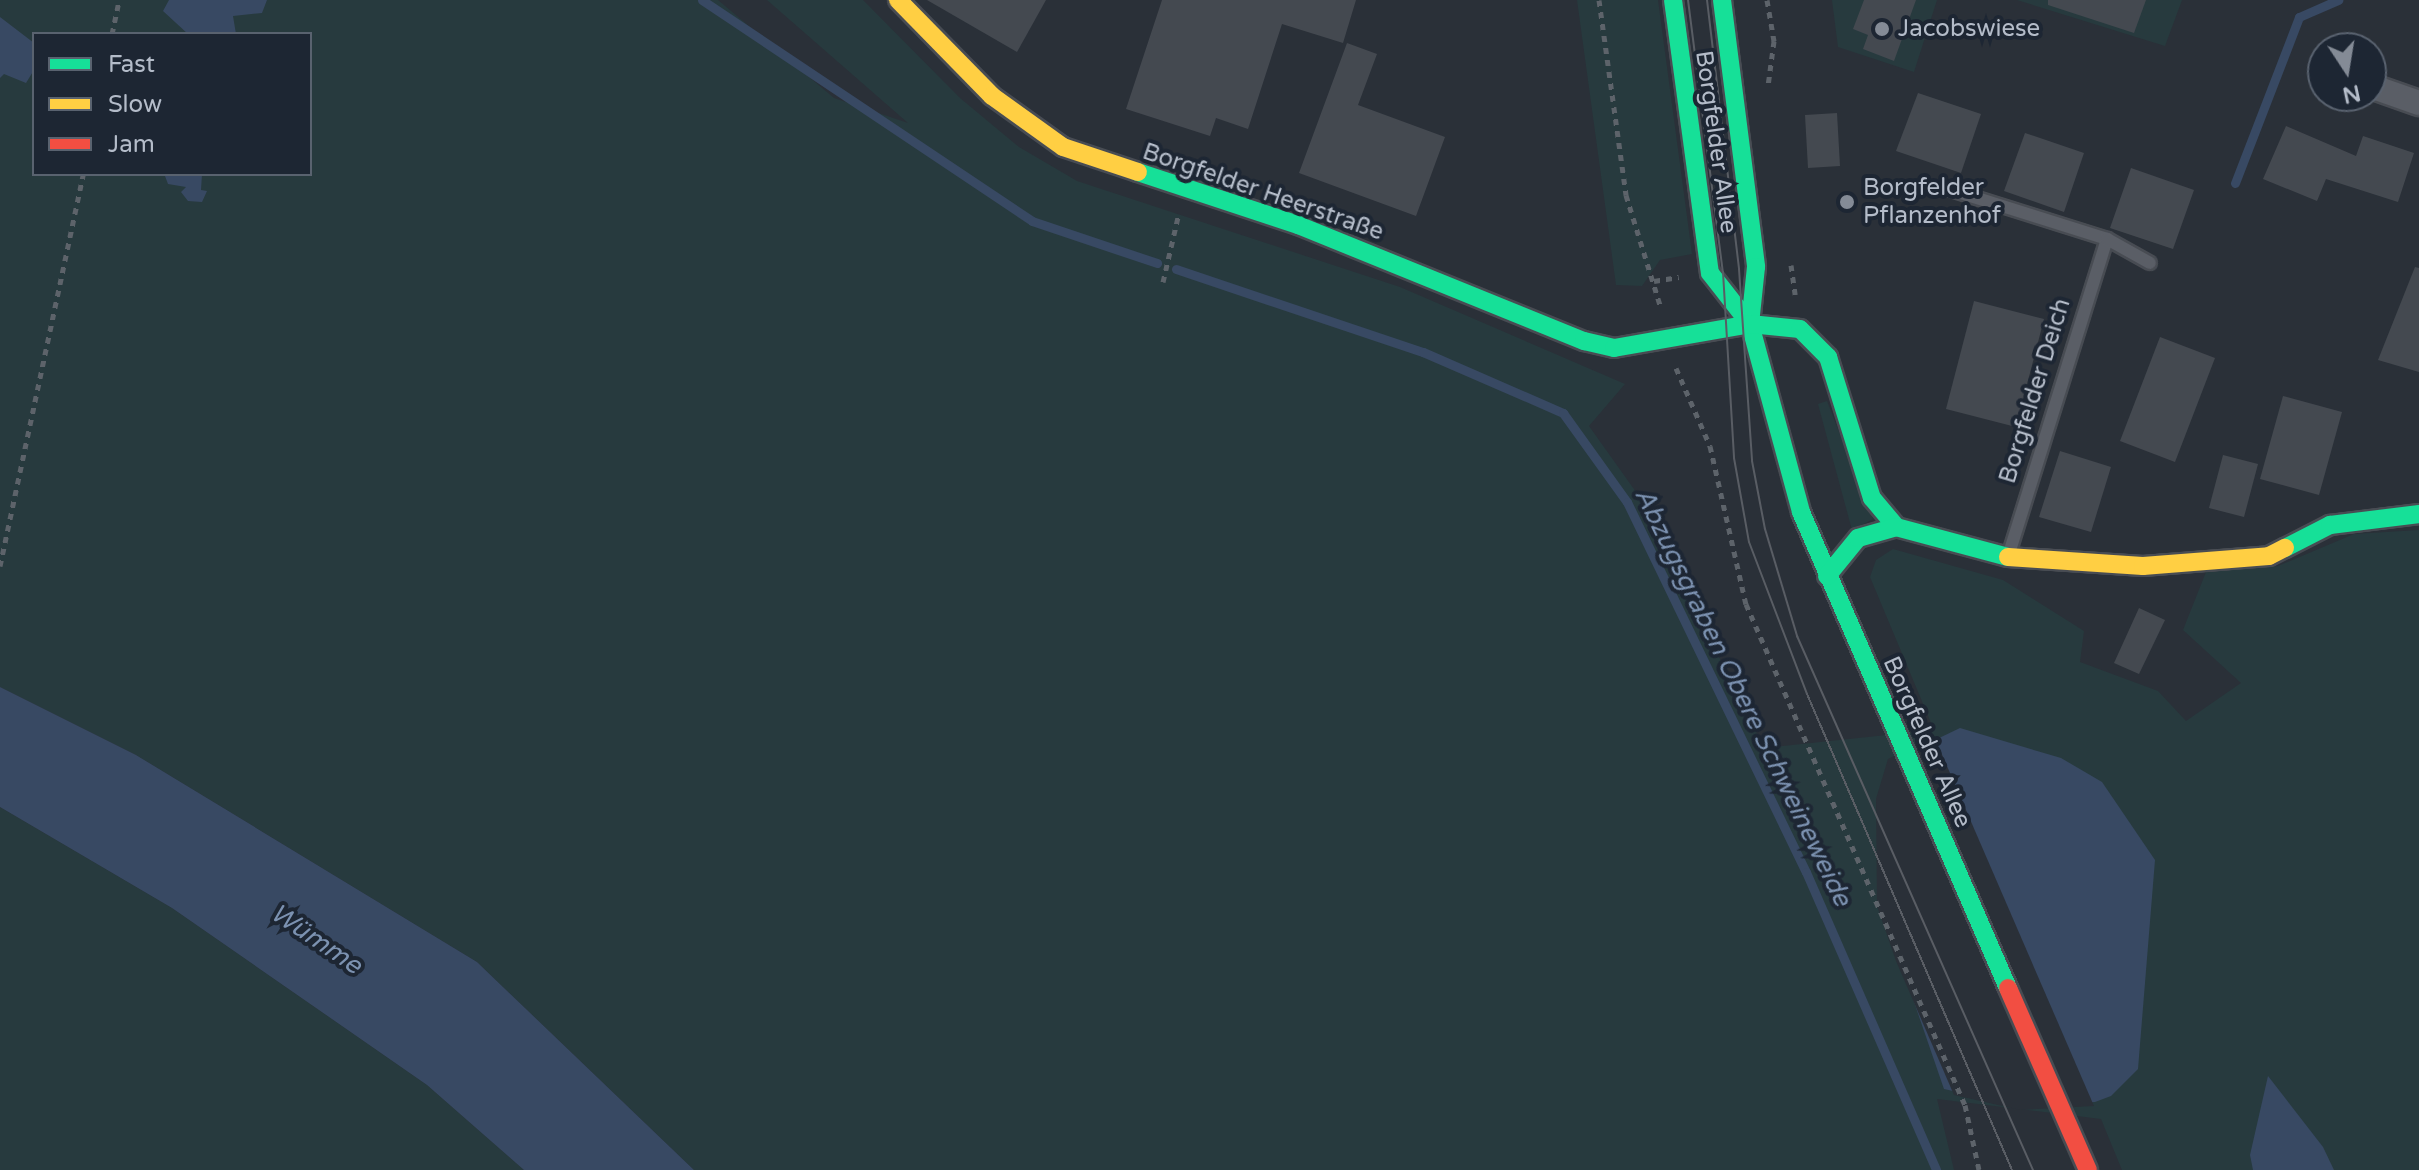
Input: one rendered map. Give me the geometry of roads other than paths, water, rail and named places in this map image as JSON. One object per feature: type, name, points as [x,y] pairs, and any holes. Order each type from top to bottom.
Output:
[{"type":"street","name":"Borgfelder Heerstraße","points":[[898,0],[992,96],[1063,147],[1184,190],[1298,225],[1584,341],[1614,348],[1669,341],[1750,324]]},
{"type":"street","name":"Borgfelder Allee","points":[[1673,0],[1710,273],[1750,324]]},
{"type":"street","name":"Borgfelder Allee","points":[[1722,0],[1756,267],[1750,324],[1780,443],[1827,576],[2088,1170]]},
{"type":"street","points":[[2387,92],[2419,103]]},
{"type":"street","points":[[1750,324],[1800,329],[1828,357],[1872,498],[1896,527],[1966,550],[2008,557],[2143,566],[2269,556],[2330,525],[2419,514]]},
{"type":"street","points":[[1827,576],[1858,538],[1896,527]]},
{"type":"lane","points":[[1942,187],[2107,239],[2150,263]]},
{"type":"lane","name":"Borgfelder Deich","points":[[2008,557],[2107,239]]},
{"type":"water","points":[[169,0],[267,0],[262,13],[233,16],[236,32],[186,32],[163,11]]},
{"type":"water","points":[[0,17],[32,41],[32,73],[26,83],[4,74],[0,78]]},
{"type":"water","points":[[165,176],[202,176],[201,190],[207,191],[202,202],[188,201],[181,192],[186,187],[168,184]]},
{"type":"water","name":"Wümme","points":[[0,687],[136,755],[477,962],[694,1170],[524,1170],[427,1085],[172,908],[0,807]]},
{"type":"water","points":[[1960,728],[2061,758],[2102,782],[2155,860],[2138,1069],[2111,1096],[2095,1102],[2021,1106],[1944,1089],[1881,906],[1889,762]]},
{"type":"water","points":[[2268,1076],[2323,1147],[2334,1170],[2253,1170],[2250,1155]]},
{"type":"waterway","name":"Abzugsgraben Obere Schweineweide","points":[[702,0],[1032,221],[1157,263]]},
{"type":"waterway","points":[[2235,183],[2299,17],[2338,0]]},
{"type":"waterway","name":"Abzugsgraben Obere Schweineweide","points":[[1176,269],[1423,352],[1563,413],[1627,502],[1806,872],[1936,1170]]},
{"type":"tram line","points":[[1688,0],[1723,272],[1734,458],[1749,542],[1807,694],[2012,1170]]},
{"type":"tram line","points":[[1707,0],[1739,269],[1752,461],[1765,529],[1797,636],[2033,1170]]},
{"type":"place","name":"Jacobswiese","points":[[1882,29]]},
{"type":"place","name":"Borgfelder Pflanzenhof","points":[[1847,202]]}]
